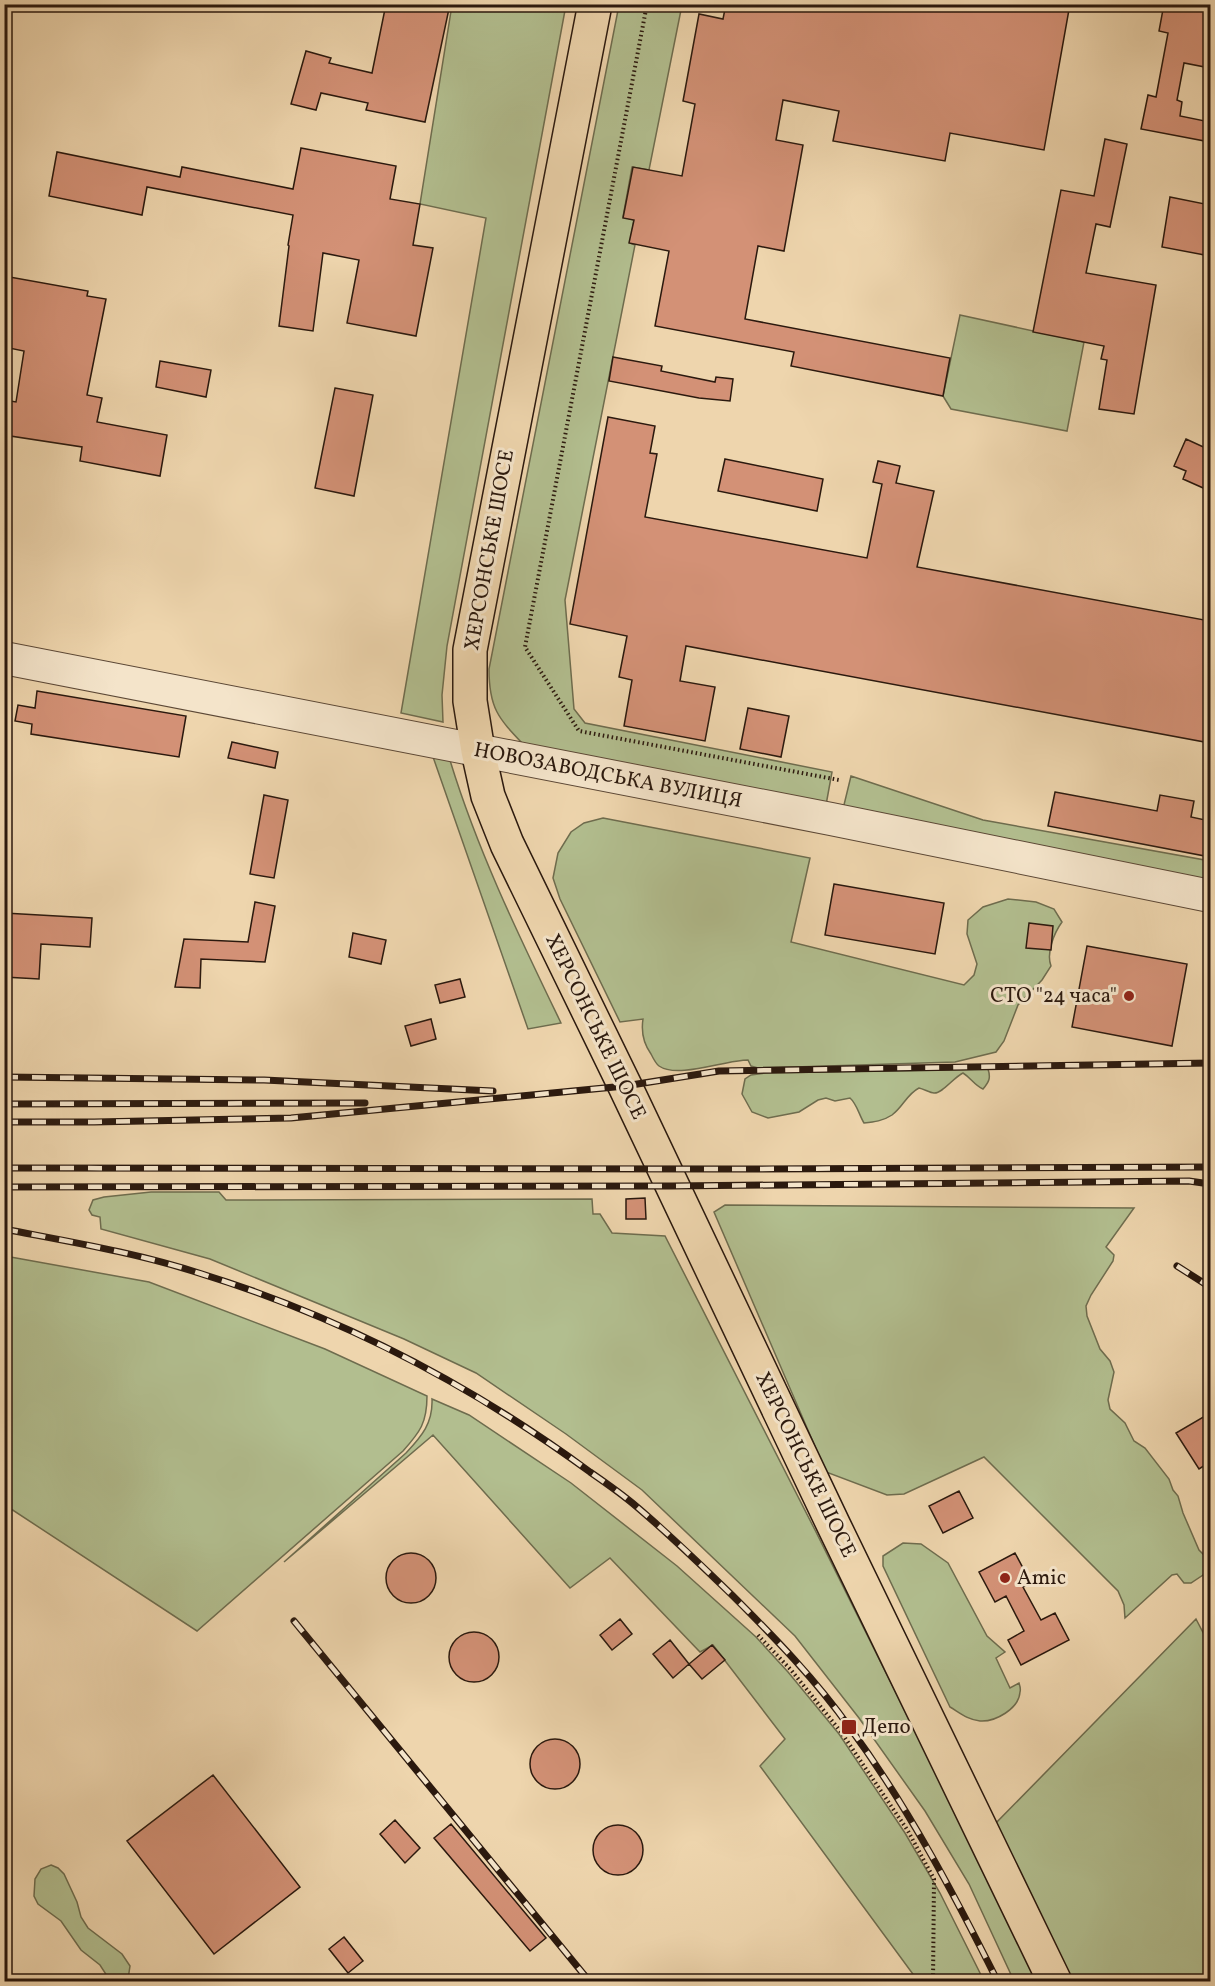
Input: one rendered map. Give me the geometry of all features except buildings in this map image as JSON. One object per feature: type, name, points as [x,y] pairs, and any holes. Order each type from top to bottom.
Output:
[{"type":"main road","name":"ХЕРСОНСЬКЕ ШОСЕ","points":[[595,4],[470,650],[470,701],[488,796],[507,844],[1055,1982]]},
{"type":"street","name":"НОВОЗАВОДСЬКА ВУЛИЦЯ","points":[[4,658],[819,817],[1210,896]]},
{"type":"path","points":[[647,4],[525,647],[579,731],[839,780]]},
{"type":"path","points":[[758,1635],[841,1732],[908,1831],[934,1879],[933,1982]]},
{"type":"green space","points":[[452,5],[566,5],[447,646],[442,695],[443,722],[401,713],[486,218],[420,204]]},
{"type":"green space","points":[[619,5],[682,5],[649,170],[632,167],[623,217],[634,220],[630,243],[635,245],[565,600],[574,709],[585,723],[832,772],[826,805],[524,745],[502,719],[493,703],[489,669]]},
{"type":"green space","points":[[960,315],[1084,342],[1067,431],[951,409],[943,396]]},
{"type":"green space","points":[[432,754],[449,757],[472,826],[514,925],[561,1023],[528,1029]]},
{"type":"green space","points":[[851,776],[983,820],[1210,861],[1210,880],[843,809]]},
{"type":"green space","points":[[603,818],[810,858],[791,942],[964,985],[974,975],[977,964],[967,934],[968,920],[983,907],[1008,899],[1036,902],[1054,909],[1062,922],[1056,932],[1049,955],[1051,966],[1042,980],[1018,1005],[1004,1041],[996,1052],[955,1062],[758,1068],[751,1066],[748,1060],[689,1070],[667,1069],[657,1064],[644,1042],[643,1019],[620,1022],[560,899],[553,878],[558,853],[571,832],[584,823]]},
{"type":"green space","points":[[988,1069],[989,1080],[983,1089],[963,1073],[937,1093],[919,1088],[892,1115],[875,1122],[864,1123],[850,1098],[835,1101],[826,1098],[818,1100],[799,1112],[768,1118],[752,1112],[742,1094],[745,1079],[751,1075],[765,1073]]},
{"type":"green space","points":[[151,1192],[219,1192],[226,1200],[592,1199],[593,1214],[600,1214],[612,1233],[665,1236],[815,1530],[1039,1981],[1014,1981],[969,1884],[925,1811],[859,1718],[795,1636],[642,1490],[566,1434],[476,1373],[404,1339],[210,1259],[101,1229],[100,1217],[92,1215],[89,1210],[93,1200]]},
{"type":"green space","points":[[725,1205],[1134,1208],[1106,1247],[1114,1255],[1113,1261],[1091,1295],[1086,1306],[1087,1316],[1100,1349],[1110,1361],[1114,1372],[1108,1400],[1110,1409],[1125,1423],[1134,1441],[1145,1448],[1169,1479],[1199,1550],[1206,1557],[1207,1568],[1203,1575],[1191,1583],[1184,1583],[1177,1574],[1172,1575],[1125,1618],[1124,1605],[1118,1591],[984,1457],[904,1494],[887,1495],[826,1472],[714,1212]]},
{"type":"green space","points":[[5,1256],[149,1282],[325,1349],[427,1396],[424,1420],[403,1451],[197,1631],[5,1505]]},
{"type":"green space","points":[[432,1399],[469,1415],[571,1483],[677,1566],[756,1637],[839,1734],[905,1833],[940,1893],[984,1981],[918,1981],[760,1766],[785,1739],[713,1645],[700,1652],[610,1558],[570,1588],[433,1435],[284,1562],[412,1447],[422,1435],[431,1415]]},
{"type":"green space","points":[[903,1543],[921,1544],[948,1563],[987,1636],[1005,1652],[996,1658],[1010,1688],[1019,1683],[1020,1690],[1015,1704],[999,1717],[980,1721],[968,1718],[950,1707],[883,1566],[883,1556]]},
{"type":"green space","points":[[1196,1619],[1210,1646],[1210,1981],[1072,1981],[995,1824]]},
{"type":"green space","points":[[51,1865],[64,1874],[81,1917],[88,1928],[122,1954],[130,1966],[128,1979],[118,1981],[107,1976],[100,1965],[81,1950],[61,1921],[38,1904],[34,1896],[35,1879],[41,1869]]},
{"type":"railway","points":[[4,1122],[291,1118],[625,1086],[719,1071],[1210,1063]]},
{"type":"railway","points":[[4,1077],[264,1080],[493,1091]]},
{"type":"railway","points":[[4,1104],[365,1103]]},
{"type":"railway","points":[[4,1168],[1210,1167]]},
{"type":"railway","points":[[4,1187],[672,1186],[1189,1181],[1210,1184]]},
{"type":"railway","points":[[4,1229],[153,1260],[254,1291],[305,1311],[355,1333],[452,1383],[500,1411],[620,1493],[662,1528],[733,1596],[794,1659],[837,1710],[911,1820],[998,1982]]},
{"type":"railway","points":[[1177,1266],[1210,1287]]},
{"type":"railway","points":[[294,1621],[590,1982]]},
{"type":"place","name":"СТО \"24 часа\"","points":[[1129,996]]},
{"type":"place","name":"Amic","points":[[1005,1578]]},
{"type":"place","name":"Депо","points":[[849,1727]]}]
